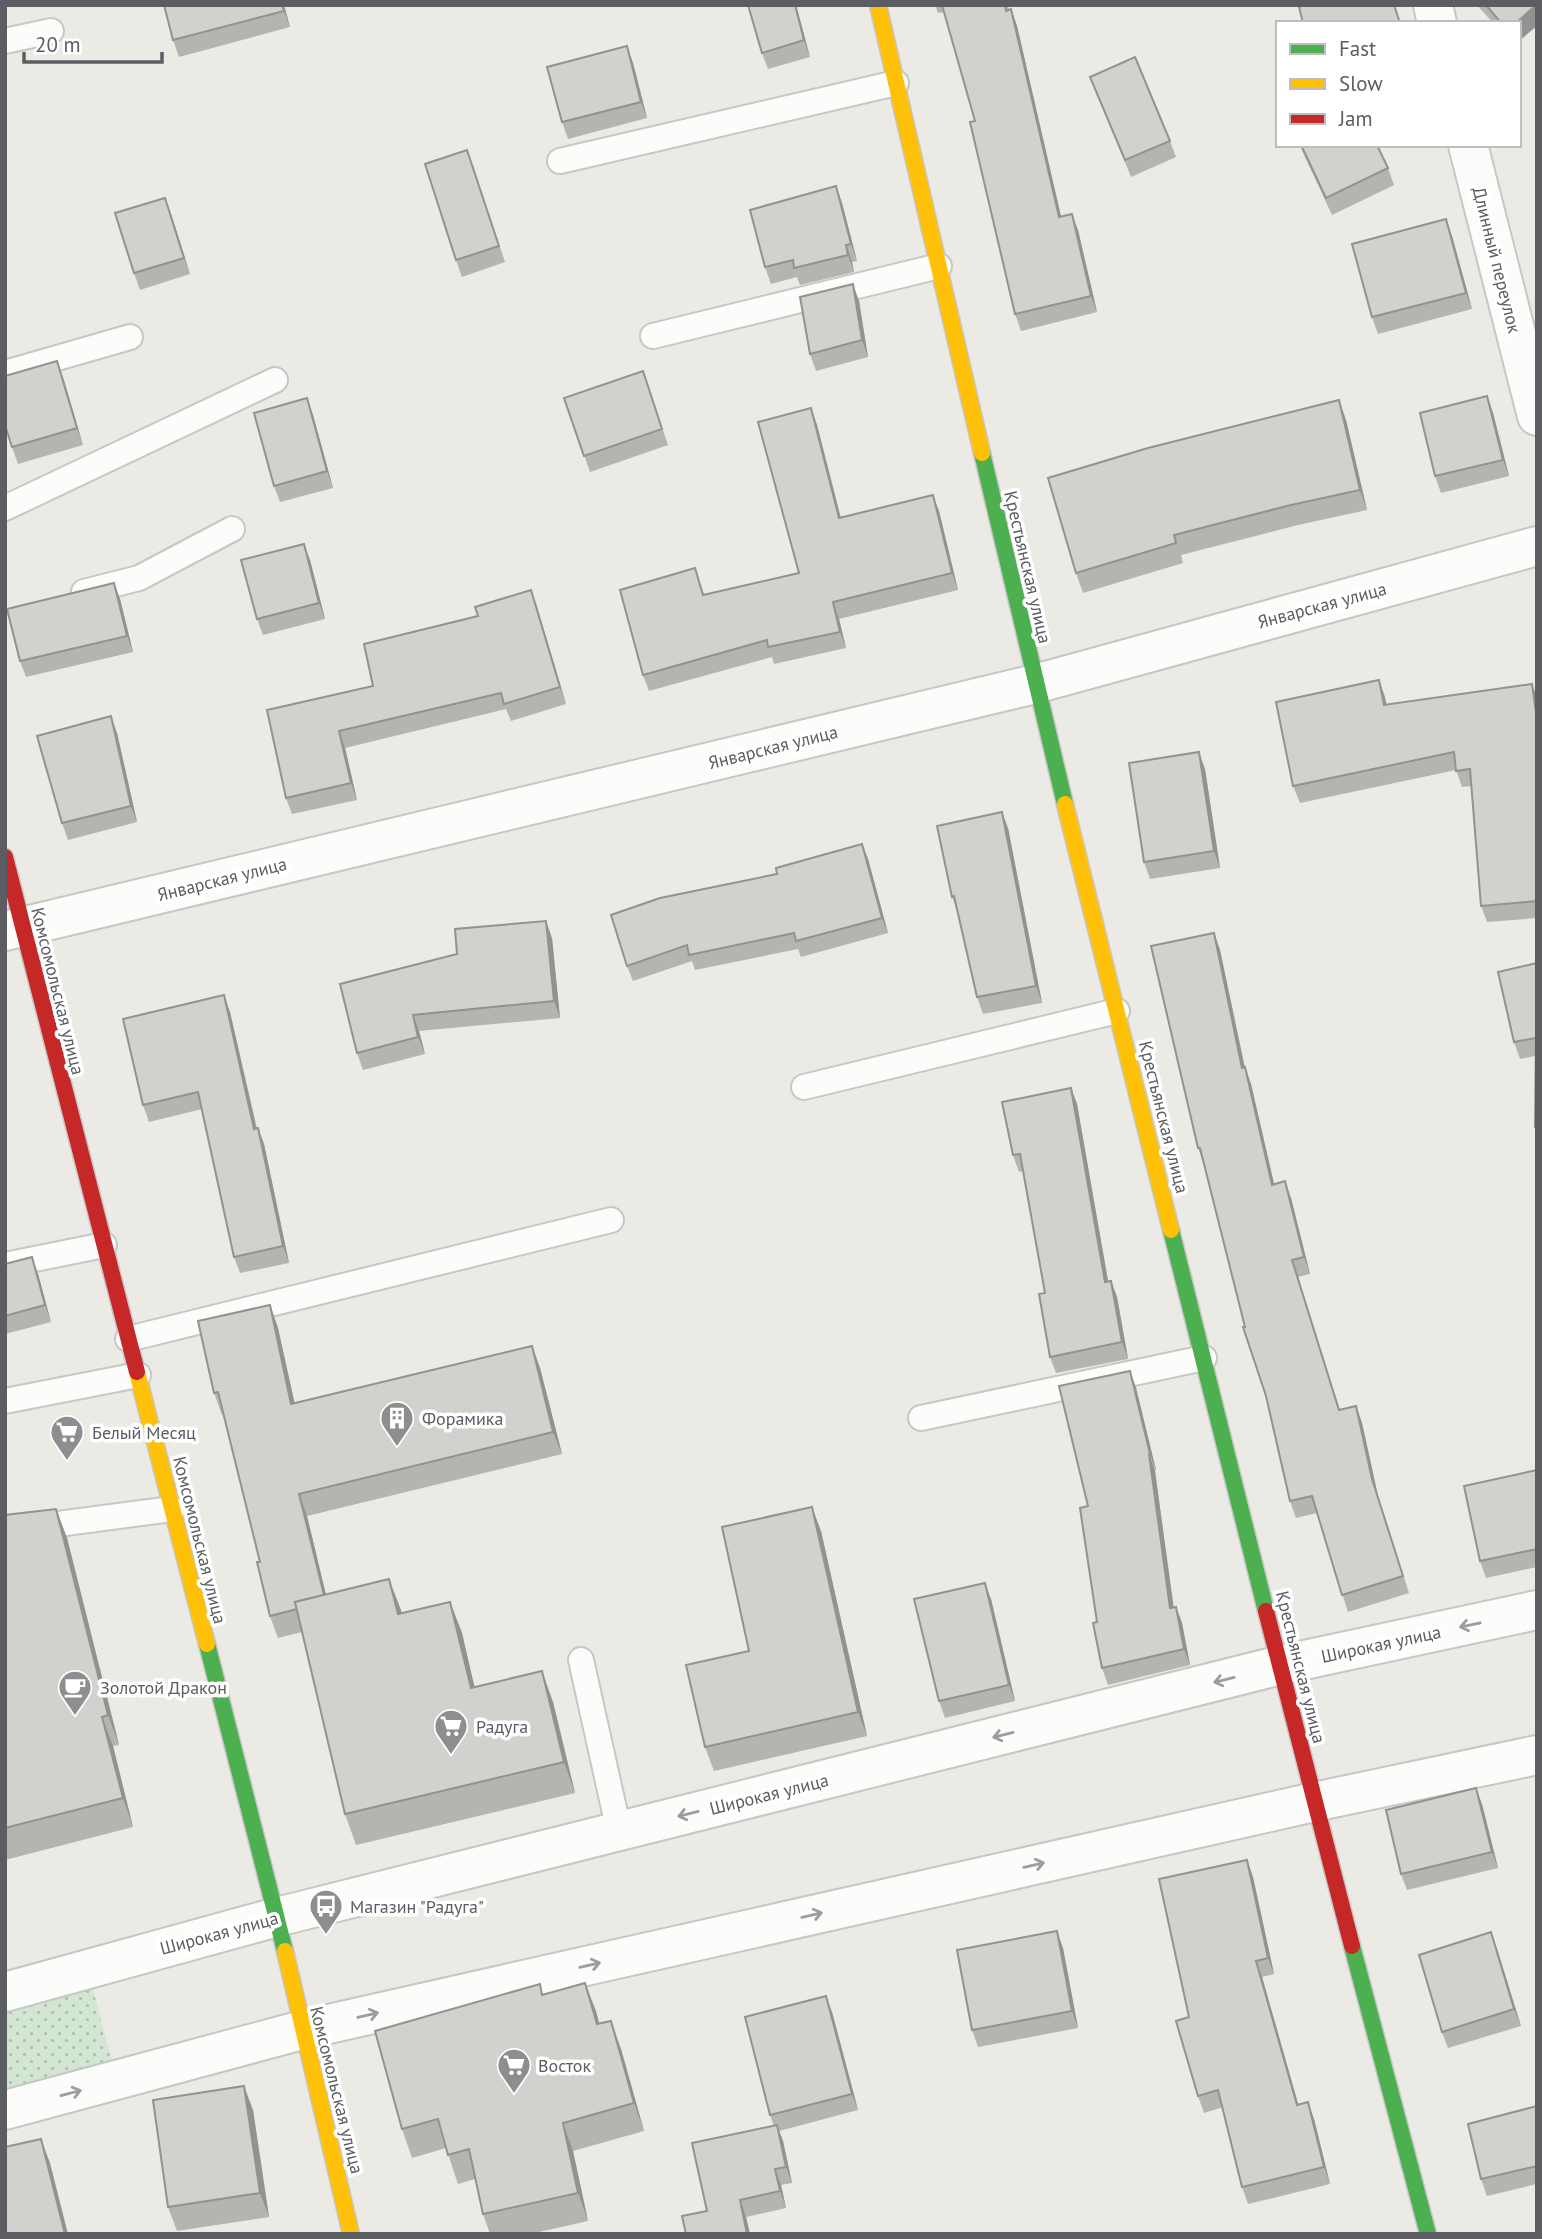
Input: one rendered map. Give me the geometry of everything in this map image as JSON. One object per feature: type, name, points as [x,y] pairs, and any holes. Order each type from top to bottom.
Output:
[{"type":"street","name":"Крестьянская улица","points":[[878,5],[1035,684],[1314,1802],[1428,2234]]},
{"type":"street","name":"Длинный переулок","points":[[1469,147],[1537,416]]},
{"type":"street","name":"Январская улица","points":[[14,929],[1035,684],[1537,546]]},
{"type":"street","name":"Комсомольская улица","points":[[5,857],[14,929],[138,1375],[277,1917],[351,2234]]},
{"type":"street","name":"Широкая улица","points":[[5,1992],[277,1917],[1281,1665],[1537,1610]]},
{"type":"street","points":[[5,2110],[302,2031],[1314,1802],[1537,1755]]},
{"type":"lane","points":[[5,41],[51,31]]},
{"type":"lane","points":[[560,161],[896,83]]},
{"type":"lane","points":[[653,337],[939,266]]},
{"type":"lane","points":[[5,373],[130,337]]},
{"type":"lane","points":[[5,508],[275,380]]},
{"type":"lane","points":[[59,598],[139,578],[232,529]]},
{"type":"lane","points":[[804,1087],[1117,1011]]},
{"type":"lane","points":[[128,1339],[611,1220]]},
{"type":"lane","points":[[5,1265],[104,1245]]},
{"type":"lane","points":[[921,1418],[1204,1358]]},
{"type":"lane","points":[[5,1401],[138,1375]]},
{"type":"lane","points":[[5,1531],[172,1509]]},
{"type":"lane","points":[[581,1660],[619,1831]]},
{"type":"green space","points":[[91,1982],[114,2069],[5,2097],[5,2004]]},
{"type":"building","points":[[164,5],[282,5],[284,11],[173,40]]},
{"type":"building","points":[[748,5],[795,5],[804,40],[762,53]]},
{"type":"building","points":[[942,5],[1005,5],[1006,11],[1011,9],[1059,217],[1072,214],[1091,296],[1015,314],[970,122],[975,121]]},
{"type":"building","points":[[1394,5],[1399,21],[1302,21],[1299,7]]},
{"type":"building","points":[[1486,5],[1536,5],[1518,21],[1499,21]]},
{"type":"building","points":[[627,46],[641,102],[562,122],[547,67]]},
{"type":"building","points":[[1135,57],[1170,141],[1125,160],[1090,77]]},
{"type":"building","points":[[1302,147],[1378,147],[1388,168],[1326,198]]},
{"type":"building","points":[[467,150],[499,246],[456,260],[425,164]]},
{"type":"building","points":[[836,186],[851,244],[846,245],[848,255],[794,268],[793,260],[765,267],[750,210]]},
{"type":"building","points":[[165,198],[184,258],[134,273],[115,213]]},
{"type":"building","points":[[1446,219],[1466,293],[1372,317],[1352,244]]},
{"type":"building","points":[[853,284],[862,340],[810,354],[800,297]]},
{"type":"building","points":[[57,361],[77,428],[12,447],[5,425],[5,376]]},
{"type":"building","points":[[643,371],[662,429],[584,456],[564,398]]},
{"type":"building","points":[[1487,396],[1503,460],[1435,476],[1420,413]]},
{"type":"building","points":[[307,398],[327,471],[274,486],[254,413]]},
{"type":"building","points":[[1339,400],[1360,490],[1174,535],[1176,543],[1076,573],[1048,478],[1148,448]]},
{"type":"building","points":[[811,408],[839,518],[933,495],[952,573],[833,602],[840,632],[768,647],[767,640],[643,675],[620,590],[695,568],[703,595],[799,573],[758,422]]},
{"type":"building","points":[[304,544],[319,603],[257,619],[241,560]]},
{"type":"building","points":[[114,583],[127,636],[20,661],[7,609]]},
{"type":"building","points":[[531,590],[560,687],[504,704],[501,693],[339,731],[351,783],[286,798],[267,710],[373,686],[364,644],[478,616],[475,607]]},
{"type":"building","points":[[1379,680],[1384,705],[1532,684],[1537,719],[1537,901],[1481,906],[1470,769],[1456,771],[1454,752],[1293,786],[1276,702]]},
{"type":"building","points":[[111,716],[131,806],[62,823],[37,736]]},
{"type":"building","points":[[1199,752],[1214,851],[1144,862],[1129,763]]},
{"type":"building","points":[[1002,812],[1036,986],[977,997],[937,826]]},
{"type":"building","points":[[862,844],[882,918],[796,941],[794,933],[689,955],[687,945],[627,966],[611,915],[660,898],[777,874],[776,868]]},
{"type":"building","points":[[546,921],[554,1001],[413,1015],[418,1037],[357,1053],[340,984],[457,954],[455,929]]},
{"type":"building","points":[[1214,933],[1242,1068],[1245,1067],[1272,1185],[1285,1181],[1304,1257],[1292,1260],[1339,1410],[1356,1406],[1372,1479],[1403,1576],[1342,1595],[1312,1496],[1290,1501],[1266,1396],[1243,1327],[1198,1148],[1151,946]]},
{"type":"building","points":[[1537,963],[1535,1127],[1536,1038],[1514,1042],[1498,972]]},
{"type":"building","points":[[224,995],[254,1129],[258,1128],[283,1246],[234,1257],[198,1092],[143,1105],[123,1019]]},
{"type":"building","points":[[1071,1088],[1105,1282],[1111,1281],[1122,1342],[1050,1357],[1039,1294],[1045,1293],[1020,1154],[1013,1155],[1002,1102]]},
{"type":"building","points":[[32,1257],[45,1305],[5,1316],[5,1264]]},
{"type":"building","points":[[270,1305],[291,1404],[532,1346],[553,1432],[299,1494],[324,1595],[295,1602],[297,1609],[270,1616],[257,1562],[260,1562],[218,1392],[214,1393],[198,1321]]},
{"type":"building","points":[[1130,1371],[1150,1454],[1170,1608],[1176,1607],[1184,1649],[1102,1668],[1093,1623],[1097,1622],[1080,1508],[1088,1506],[1059,1386]]},
{"type":"building","points":[[1537,1470],[1537,1549],[1480,1561],[1464,1486]]},
{"type":"building","points":[[812,1507],[858,1712],[705,1747],[686,1665],[749,1651],[722,1527]]},
{"type":"building","points":[[56,1509],[108,1715],[102,1717],[123,1798],[5,1828],[5,1515]]},
{"type":"building","name":"Радуга","points":[[389,1579],[398,1614],[450,1602],[471,1688],[542,1671],[564,1762],[345,1814],[295,1602]]},
{"type":"building","points":[[985,1583],[1009,1685],[939,1701],[914,1599]]},
{"type":"building","points":[[1476,1788],[1492,1852],[1401,1874],[1386,1810]]},
{"type":"building","points":[[1247,1860],[1268,1958],[1256,1961],[1297,2105],[1308,2102],[1324,2167],[1242,2187],[1218,2090],[1198,2096],[1176,2021],[1189,2017],[1159,1879]]},
{"type":"building","points":[[1057,1931],[1072,2011],[972,2030],[957,1950]]},
{"type":"building","points":[[1491,1932],[1514,2009],[1442,2032],[1419,1955]]},
{"type":"building","name":"Восток","points":[[585,1983],[597,2024],[611,2021],[634,2103],[563,2123],[578,2193],[483,2214],[469,2149],[448,2155],[438,2119],[402,2129],[375,2031],[540,1984],[542,1995]]},
{"type":"building","points":[[826,1996],[852,2094],[770,2115],[745,2017]]},
{"type":"building","points":[[244,2086],[260,2193],[168,2207],[153,2100]]},
{"type":"building","points":[[1537,2106],[1537,2166],[1481,2179],[1468,2124]]},
{"type":"building","points":[[777,2125],[786,2167],[775,2169],[780,2191],[740,2200],[747,2234],[686,2234],[682,2216],[707,2211],[692,2143]]},
{"type":"building","points":[[41,2139],[65,2234],[5,2234],[5,2147]]},
{"type":"traffic: fast","points":[[982,453],[1065,804]]},
{"type":"traffic: fast","points":[[1171,1230],[1266,1611]]},
{"type":"traffic: fast","points":[[207,1644],[285,1951]]},
{"type":"traffic: fast","points":[[1352,1946],[1428,2234]]},
{"type":"traffic: slow","points":[[878,5],[982,453]]},
{"type":"traffic: slow","points":[[1065,804],[1171,1230]]},
{"type":"traffic: slow","points":[[137,1372],[207,1644]]},
{"type":"traffic: slow","points":[[285,1951],[351,2234]]},
{"type":"traffic: jam","points":[[5,857],[137,1372]]},
{"type":"traffic: jam","points":[[1266,1611],[1352,1946]]},
{"type":"place","name":"Форамика","points":[[397,1448]]},
{"type":"place","name":"Белый Месяц","points":[[67,1462]]},
{"type":"place","name":"Золотой Дракон","points":[[75,1717]]},
{"type":"place","name":"Радуга","points":[[451,1756]]},
{"type":"place","name":"Магазин \"Радуга\"","points":[[326,1936]]},
{"type":"place","name":"Восток","points":[[514,2095]]}]
